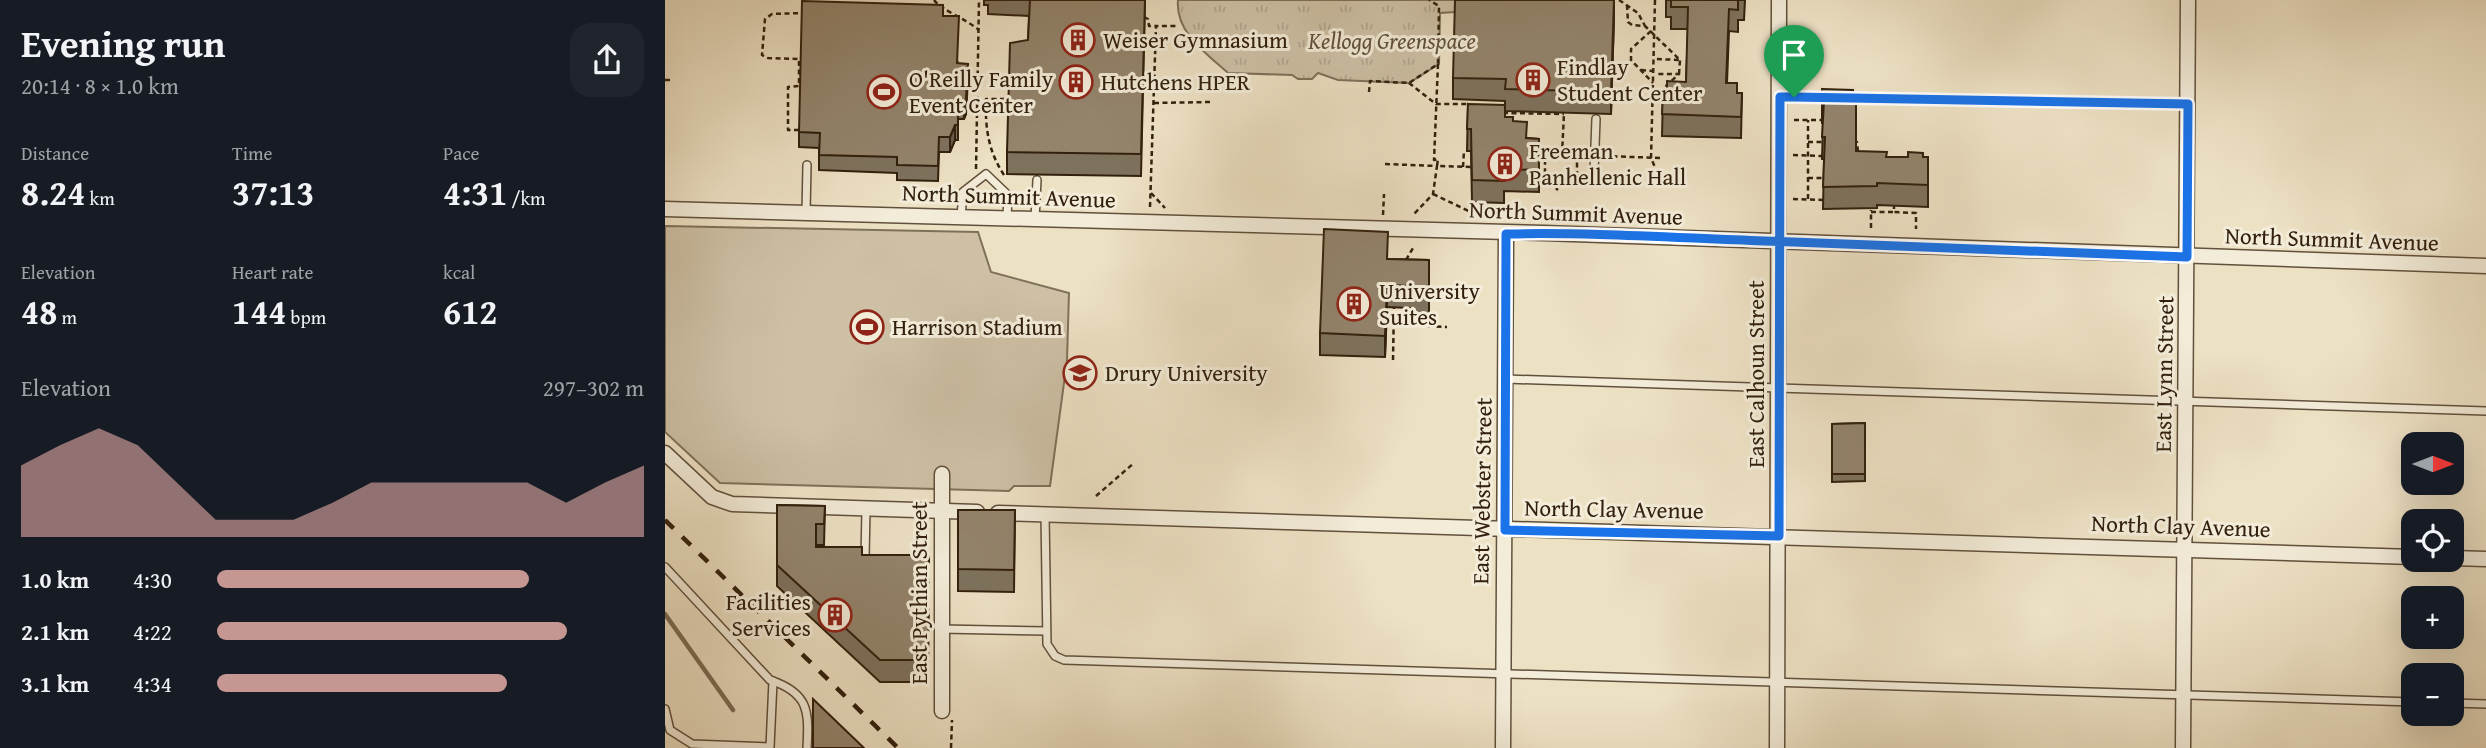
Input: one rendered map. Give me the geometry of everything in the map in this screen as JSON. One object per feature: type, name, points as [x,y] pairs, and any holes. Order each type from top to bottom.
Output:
[{"type":"street","name":"East Calhoun Street","points":[[1777,748],[1779,0]]},
{"type":"street","name":"East Lynn Street","points":[[2183,748],[2188,0]]},
{"type":"street","name":"North Summit Avenue","points":[[665,209],[1544,233],[2486,266]]},
{"type":"street","name":"East Webster Street","points":[[1503,748],[1506,234]]},
{"type":"street","name":"North Clay Avenue","points":[[665,453],[712,497],[732,504],[2401,556]]},
{"type":"street","name":"East Pythian Street","points":[[942,474],[942,711]]},
{"type":"street","points":[[2464,558],[2486,559]]},
{"type":"lane","points":[[1780,97],[2188,104]]},
{"type":"lane","points":[[1594,173],[1595,119]]},
{"type":"lane","points":[[806,213],[807,165]]},
{"type":"lane","points":[[961,217],[963,192],[986,174],[1008,195],[1007,219]]},
{"type":"lane","points":[[1035,219],[1037,180]]},
{"type":"lane","points":[[1506,379],[2486,411]]},
{"type":"lane","points":[[853,558],[865,558],[866,509]]},
{"type":"lane","points":[[1045,514],[1047,644],[1055,656],[1064,660],[2401,702]]},
{"type":"lane","points":[[665,567],[773,681],[789,687],[797,694],[809,716],[807,748]]},
{"type":"lane","points":[[941,629],[1046,631]]},
{"type":"lane","points":[[665,709],[670,730],[692,744],[770,747],[773,681]]},
{"type":"lane","points":[[2464,704],[2486,705]]},
{"type":"path","points":[[934,0],[936,4],[959,15],[979,30]]},
{"type":"path","points":[[975,183],[979,0]]},
{"type":"path","points":[[1429,0],[1439,6]]},
{"type":"path","points":[[1414,217],[1414,212],[1433,194],[1438,159],[1434,160],[1439,0]]},
{"type":"path","points":[[1619,0],[1638,13],[1645,26],[1680,61]]},
{"type":"path","points":[[1655,0],[1651,158],[1658,174]]},
{"type":"path","points":[[1627,5],[1628,22],[1645,26]]},
{"type":"path","points":[[799,130],[788,130],[788,87],[799,86],[799,59],[768,58],[762,55],[765,19],[772,14],[809,13]]},
{"type":"path","points":[[1138,16],[1148,19],[1149,26],[1177,26]]},
{"type":"path","points":[[1151,203],[1156,26]]},
{"type":"path","points":[[1651,31],[1631,49],[1631,60],[1654,83]]},
{"type":"path","points":[[1655,59],[1680,61]]},
{"type":"path","points":[[1653,98],[1679,74],[1680,61]]},
{"type":"path","points":[[1409,83],[1437,64]]},
{"type":"path","points":[[1679,68],[1687,67]]},
{"type":"path","points":[[1641,70],[1679,74]]},
{"type":"path","points":[[665,80],[671,80]]},
{"type":"path","points":[[1369,92],[1370,81],[1409,83],[1436,104],[1472,104]]},
{"type":"path","points":[[977,99],[1009,99]]},
{"type":"path","points":[[986,99],[987,136],[1005,177]]},
{"type":"path","points":[[1153,103],[1210,102]]},
{"type":"path","points":[[1510,121],[1499,113],[1564,113],[1562,155],[1545,154],[1536,146]]},
{"type":"path","points":[[1794,120],[1822,120]]},
{"type":"path","points":[[1808,120],[1808,199]]},
{"type":"path","points":[[1808,142],[1832,142]]},
{"type":"path","points":[[1845,142],[1857,142],[1858,158]]},
{"type":"path","points":[[1463,167],[1464,151]]},
{"type":"path","points":[[1545,154],[1545,180],[1558,190]]},
{"type":"path","points":[[1577,155],[1577,176]]},
{"type":"path","points":[[1793,155],[1822,156]]},
{"type":"path","points":[[1651,158],[1661,158]]},
{"type":"path","points":[[1385,164],[1471,167]]},
{"type":"path","points":[[1808,178],[1829,178]]},
{"type":"path","points":[[1151,193],[1167,211]]},
{"type":"path","points":[[1383,216],[1384,194]]},
{"type":"path","points":[[1433,194],[1486,219]]},
{"type":"path","points":[[1793,199],[1823,200]]},
{"type":"path","points":[[1894,199],[1894,212]]},
{"type":"path","points":[[1916,229],[1917,207]]},
{"type":"path","points":[[1871,228],[1872,210],[1916,213]]},
{"type":"path","points":[[1401,267],[1413,248]]},
{"type":"path","points":[[1393,360],[1394,300]]},
{"type":"path","points":[[1394,324],[1447,327]]},
{"type":"path","points":[[1096,496],[1134,463]]},
{"type":"green space","name":"Kellogg Greenspace","points":[[1178,0],[1494,0],[1456,12],[1440,13],[1439,64],[1409,83],[1338,80],[1318,73],[1312,79],[1298,79],[1292,75],[1228,73],[1202,50],[1187,32],[1178,12]]},
{"type":"green space","name":"Harrison Stadium","points":[[665,226],[978,232],[991,272],[1069,293],[1067,361],[1050,486],[1014,486],[1009,491],[720,483],[665,432]]},
{"type":"building","name":"Hutchens HPER","points":[[1030,0],[1145,0],[1141,154],[1007,152],[1010,43],[1028,40]]},
{"type":"building","name":"Findlay Student Center","points":[[1455,0],[1614,0],[1611,92],[1505,89],[1506,79],[1453,78]]},
{"type":"building","points":[[1671,0],[1738,0],[1738,10],[1729,9],[1726,83],[1737,83],[1737,93],[1742,93],[1741,117],[1662,114],[1663,93],[1667,93],[1667,81],[1686,82],[1688,7],[1671,7]]},
{"type":"building","name":"O'Reilly Family Event Center","points":[[802,1],[943,5],[943,16],[959,16],[957,63],[968,64],[966,98],[964,104],[958,104],[958,125],[955,125],[950,137],[939,137],[938,166],[897,165],[897,157],[819,155],[820,133],[799,132]]},
{"type":"building","points":[[1822,89],[1853,90],[1853,97],[1856,97],[1856,151],[1887,152],[1886,157],[1908,157],[1908,152],[1923,153],[1923,157],[1928,157],[1928,185],[1877,183],[1877,186],[1823,187],[1825,137],[1822,137]]},
{"type":"building","name":"Freeman Panhellenic Hall","points":[[1468,104],[1505,105],[1505,117],[1513,117],[1513,121],[1527,122],[1526,138],[1539,139],[1539,170],[1504,169],[1504,181],[1472,180],[1471,129],[1467,129]]},
{"type":"building","name":"University Suites","points":[[1324,229],[1388,232],[1387,259],[1429,260],[1429,291],[1410,290],[1410,286],[1387,285],[1385,336],[1320,333]]},
{"type":"building","points":[[1865,423],[1865,474],[1832,474],[1832,424]]},
{"type":"building","points":[[777,505],[825,506],[824,524],[816,524],[816,547],[862,547],[862,555],[929,555],[928,660],[880,660],[777,565]]},
{"type":"building","points":[[958,510],[1015,510],[1014,570],[958,569]]},
{"type":"building","points":[[813,699],[864,748],[813,748]]},
{"type":"waterway","points":[[665,614],[733,710]]},
{"type":"railway","points":[[665,520],[898,748]]},
{"type":"place","name":"Weiser Gymnasium","points":[[1078,40]]},
{"type":"place","name":"Findlay Student Center","points":[[1533,80]]},
{"type":"place","name":"Hutchens HPER","points":[[1076,82]]},
{"type":"place","name":"O'Reilly Family Event Center","points":[[884,92]]},
{"type":"place","name":"Freeman Panhellenic Hall","points":[[1505,164]]},
{"type":"place","name":"University Suites","points":[[1354,304]]},
{"type":"place","name":"Harrison Stadium","points":[[867,327]]},
{"type":"place","name":"Drury University","points":[[1080,373]]},
{"type":"place","name":"Facilities Services","points":[[835,615]]},
{"type":"route","points":[[1794,97],[1780,97],[1779,181],[1779,242],[1779,536],[1505,530],[1506,234],[1544,233],[1779,242],[1793,242],[2187,257],[2188,104],[1794,97]]}]
